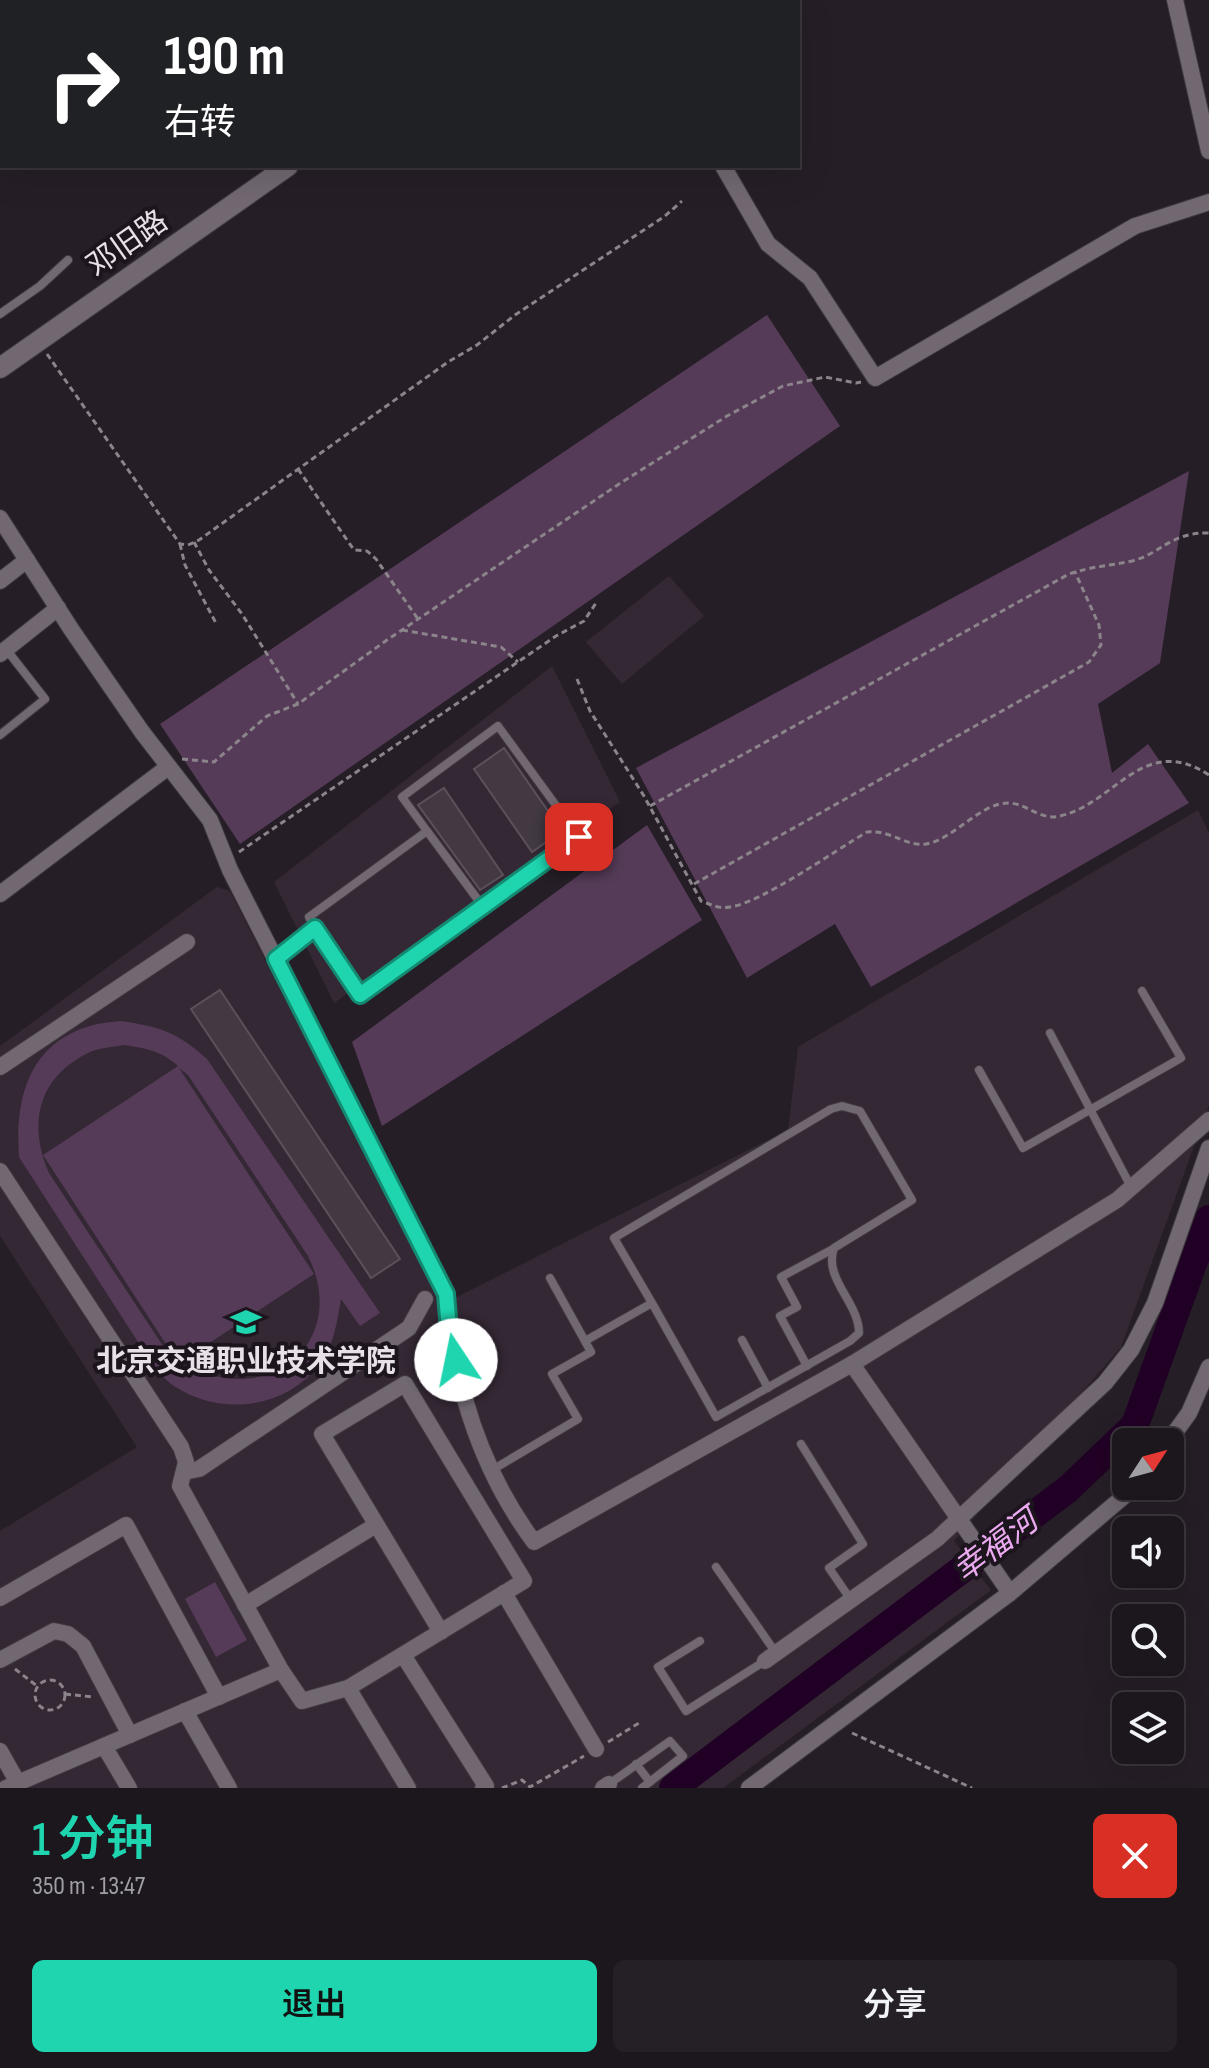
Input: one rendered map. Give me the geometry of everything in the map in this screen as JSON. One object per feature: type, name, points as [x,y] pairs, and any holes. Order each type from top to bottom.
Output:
[{"type":"street","points":[[1175,0],[1209,151]]},
{"type":"street","name":"邓旧路","points":[[0,368],[285,168]]},
{"type":"street","points":[[724,168],[768,244],[810,278],[875,378],[1135,226],[1209,202]]},
{"type":"street","points":[[0,518],[168,767],[210,820],[226,861],[446,1294],[449,1329],[469,1421],[510,1510],[534,1542],[852,1364],[1117,1200],[1209,1120]]},
{"type":"street","points":[[0,581],[27,560]]},
{"type":"street","points":[[3,651],[58,608]]},
{"type":"street","points":[[0,894],[168,767]]},
{"type":"street","points":[[0,1067],[187,942]]},
{"type":"street","points":[[770,1657],[937,1539],[1105,1383],[1131,1350],[1155,1303],[1209,1148]]},
{"type":"street","points":[[0,1171],[181,1447],[186,1462],[180,1486],[281,1670],[302,1701],[348,1688],[441,1632],[524,1581],[405,1384],[322,1434],[441,1632]]},
{"type":"street","points":[[184,1472],[199,1469],[409,1328],[425,1299]]},
{"type":"street","points":[[852,1364],[1010,1593]]},
{"type":"street","points":[[1178,1428],[1189,1413],[1209,1367]]},
{"type":"street","points":[[749,1788],[1010,1593],[1120,1500]]},
{"type":"street","points":[[0,1598],[126,1525],[219,1697]]},
{"type":"street","points":[[245,1605],[376,1525]]},
{"type":"street","points":[[504,1593],[596,1749]]},
{"type":"street","points":[[2,1659],[54,1631],[68,1634],[83,1646],[130,1735]]},
{"type":"street","points":[[403,1655],[486,1786],[483,1788]]},
{"type":"street","points":[[0,1751],[12,1786],[281,1670]]},
{"type":"street","points":[[348,1688],[408,1788]]},
{"type":"street","points":[[185,1711],[229,1788]]},
{"type":"street","points":[[104,1746],[129,1788]]},
{"type":"lane","points":[[0,314],[40,286],[68,260]]},
{"type":"lane","points":[[0,735],[45,699],[3,651]]},
{"type":"lane","points":[[427,831],[309,917],[360,995],[484,908],[579,837],[498,726],[402,797],[484,908]]},
{"type":"lane","points":[[276,959],[315,928]]},
{"type":"lane","points":[[979,1070],[1023,1148],[1181,1058],[1142,991]]},
{"type":"lane","points":[[1050,1033],[1132,1187]]},
{"type":"lane","points":[[807,1366],[780,1316],[797,1307],[781,1277],[912,1200],[860,1111],[842,1106],[831,1109],[614,1238],[716,1417],[807,1366],[850,1341],[859,1333],[859,1319],[831,1267],[834,1248]]},
{"type":"lane","points":[[492,1470],[578,1419],[552,1374],[591,1352],[550,1278]]},
{"type":"lane","points":[[585,1341],[652,1303]]},
{"type":"lane","points":[[742,1340],[768,1388]]},
{"type":"lane","points":[[801,1444],[863,1544],[829,1568],[851,1600]]},
{"type":"lane","points":[[700,1641],[658,1667],[686,1711],[770,1657],[716,1567]]},
{"type":"lane","points":[[606,1786],[636,1764],[670,1741],[683,1756],[646,1785],[636,1764]]},
{"type":"path","points":[[180,544],[194,542],[448,362],[477,345],[515,315],[665,216],[682,201]]},
{"type":"path","points":[[38,342],[180,544],[185,565],[217,625]]},
{"type":"path","points":[[168,767],[178,760],[214,762],[267,716],[298,704],[619,484],[757,399],[783,386],[825,377],[856,383],[875,378]]},
{"type":"path","points":[[298,469],[354,550],[367,551],[376,559],[418,620]]},
{"type":"path","points":[[650,806],[1075,572],[1095,565],[1134,560],[1171,540],[1197,532],[1209,533]]},
{"type":"path","points":[[194,542],[209,570],[242,614],[298,704]]},
{"type":"path","points":[[693,885],[1089,662],[1101,645],[1099,625],[1075,572]]},
{"type":"path","points":[[226,861],[518,662],[584,621],[596,603]]},
{"type":"path","points":[[402,630],[501,647],[518,662]]},
{"type":"path","points":[[577,679],[590,711],[650,806],[701,901],[719,909],[735,907],[769,891],[867,832],[881,831],[904,841],[928,844],[998,804],[1020,804],[1051,817],[1075,811],[1143,767],[1173,761],[1191,763],[1209,775]]},
{"type":"path","points":[[2,1659],[37,1686]]},
{"type":"path","points":[[54,1680],[62,1686],[65,1694],[61,1705],[47,1710],[36,1700],[37,1686],[54,1680]]},
{"type":"path","points":[[65,1694],[86,1698],[109,1694]]},
{"type":"path","points":[[502,1788],[522,1780],[530,1788],[639,1723]]},
{"type":"path","points":[[834,1724],[972,1788]]},
{"type":"shaded area","points":[[767,315],[840,426],[240,844],[160,724]]},
{"type":"shaded area","points":[[1189,471],[1160,663],[1098,704],[1112,773],[1148,744],[1189,803],[871,987],[835,924],[747,978],[636,768]]},
{"type":"shaded area","points":[[669,576],[704,616],[622,684],[586,642]]},
{"type":"shaded area","points":[[552,666],[620,802],[334,1003],[274,882]]},
{"type":"shaded area","points":[[1198,810],[1209,833],[1209,1105],[1121,1347],[954,1541],[991,1590],[723,1788],[0,1788],[0,1531],[137,1447],[0,1236],[0,1046],[217,887],[230,891],[441,1305],[788,1130],[798,1047]]},
{"type":"shaded area","points":[[647,825],[702,920],[382,1126],[352,1042]]},
{"type":"shaded area","points":[[121,1021],[168,1032],[207,1059],[380,1313],[360,1326],[341,1299],[332,1341],[325,1357],[306,1379],[289,1391],[252,1404],[232,1405],[192,1396],[167,1381],[149,1359],[19,1157],[23,1095],[39,1060],[69,1034],[94,1025]],"holes":[[[124,1045],[166,1057],[178,1066],[43,1155],[39,1138],[42,1104],[57,1076],[88,1053]],[[179,1068],[188,1075],[308,1256],[317,1282],[319,1307],[315,1330],[304,1349],[288,1365],[267,1375],[242,1379],[214,1376],[179,1363],[314,1274]],[[43,1155],[177,1361],[167,1352],[49,1173]]]},
{"type":"shaded area","points":[[215,1582],[247,1640],[216,1657],[185,1599]]},
{"type":"building","points":[[504,748],[562,831],[532,852],[474,769]]},
{"type":"building","points":[[444,788],[503,875],[480,890],[418,805]]},
{"type":"building","points":[[220,990],[400,1259],[371,1278],[191,1009]]},
{"type":"waterway","name":"幸福河","points":[[673,1788],[1068,1489],[1135,1425],[1209,1219]]},
{"type":"place","name":"北京交通职业技术学院","points":[[246,1322]]},
{"type":"route","points":[[456,1360],[446,1294],[276,959],[315,928],[360,995],[579,837]]}]
